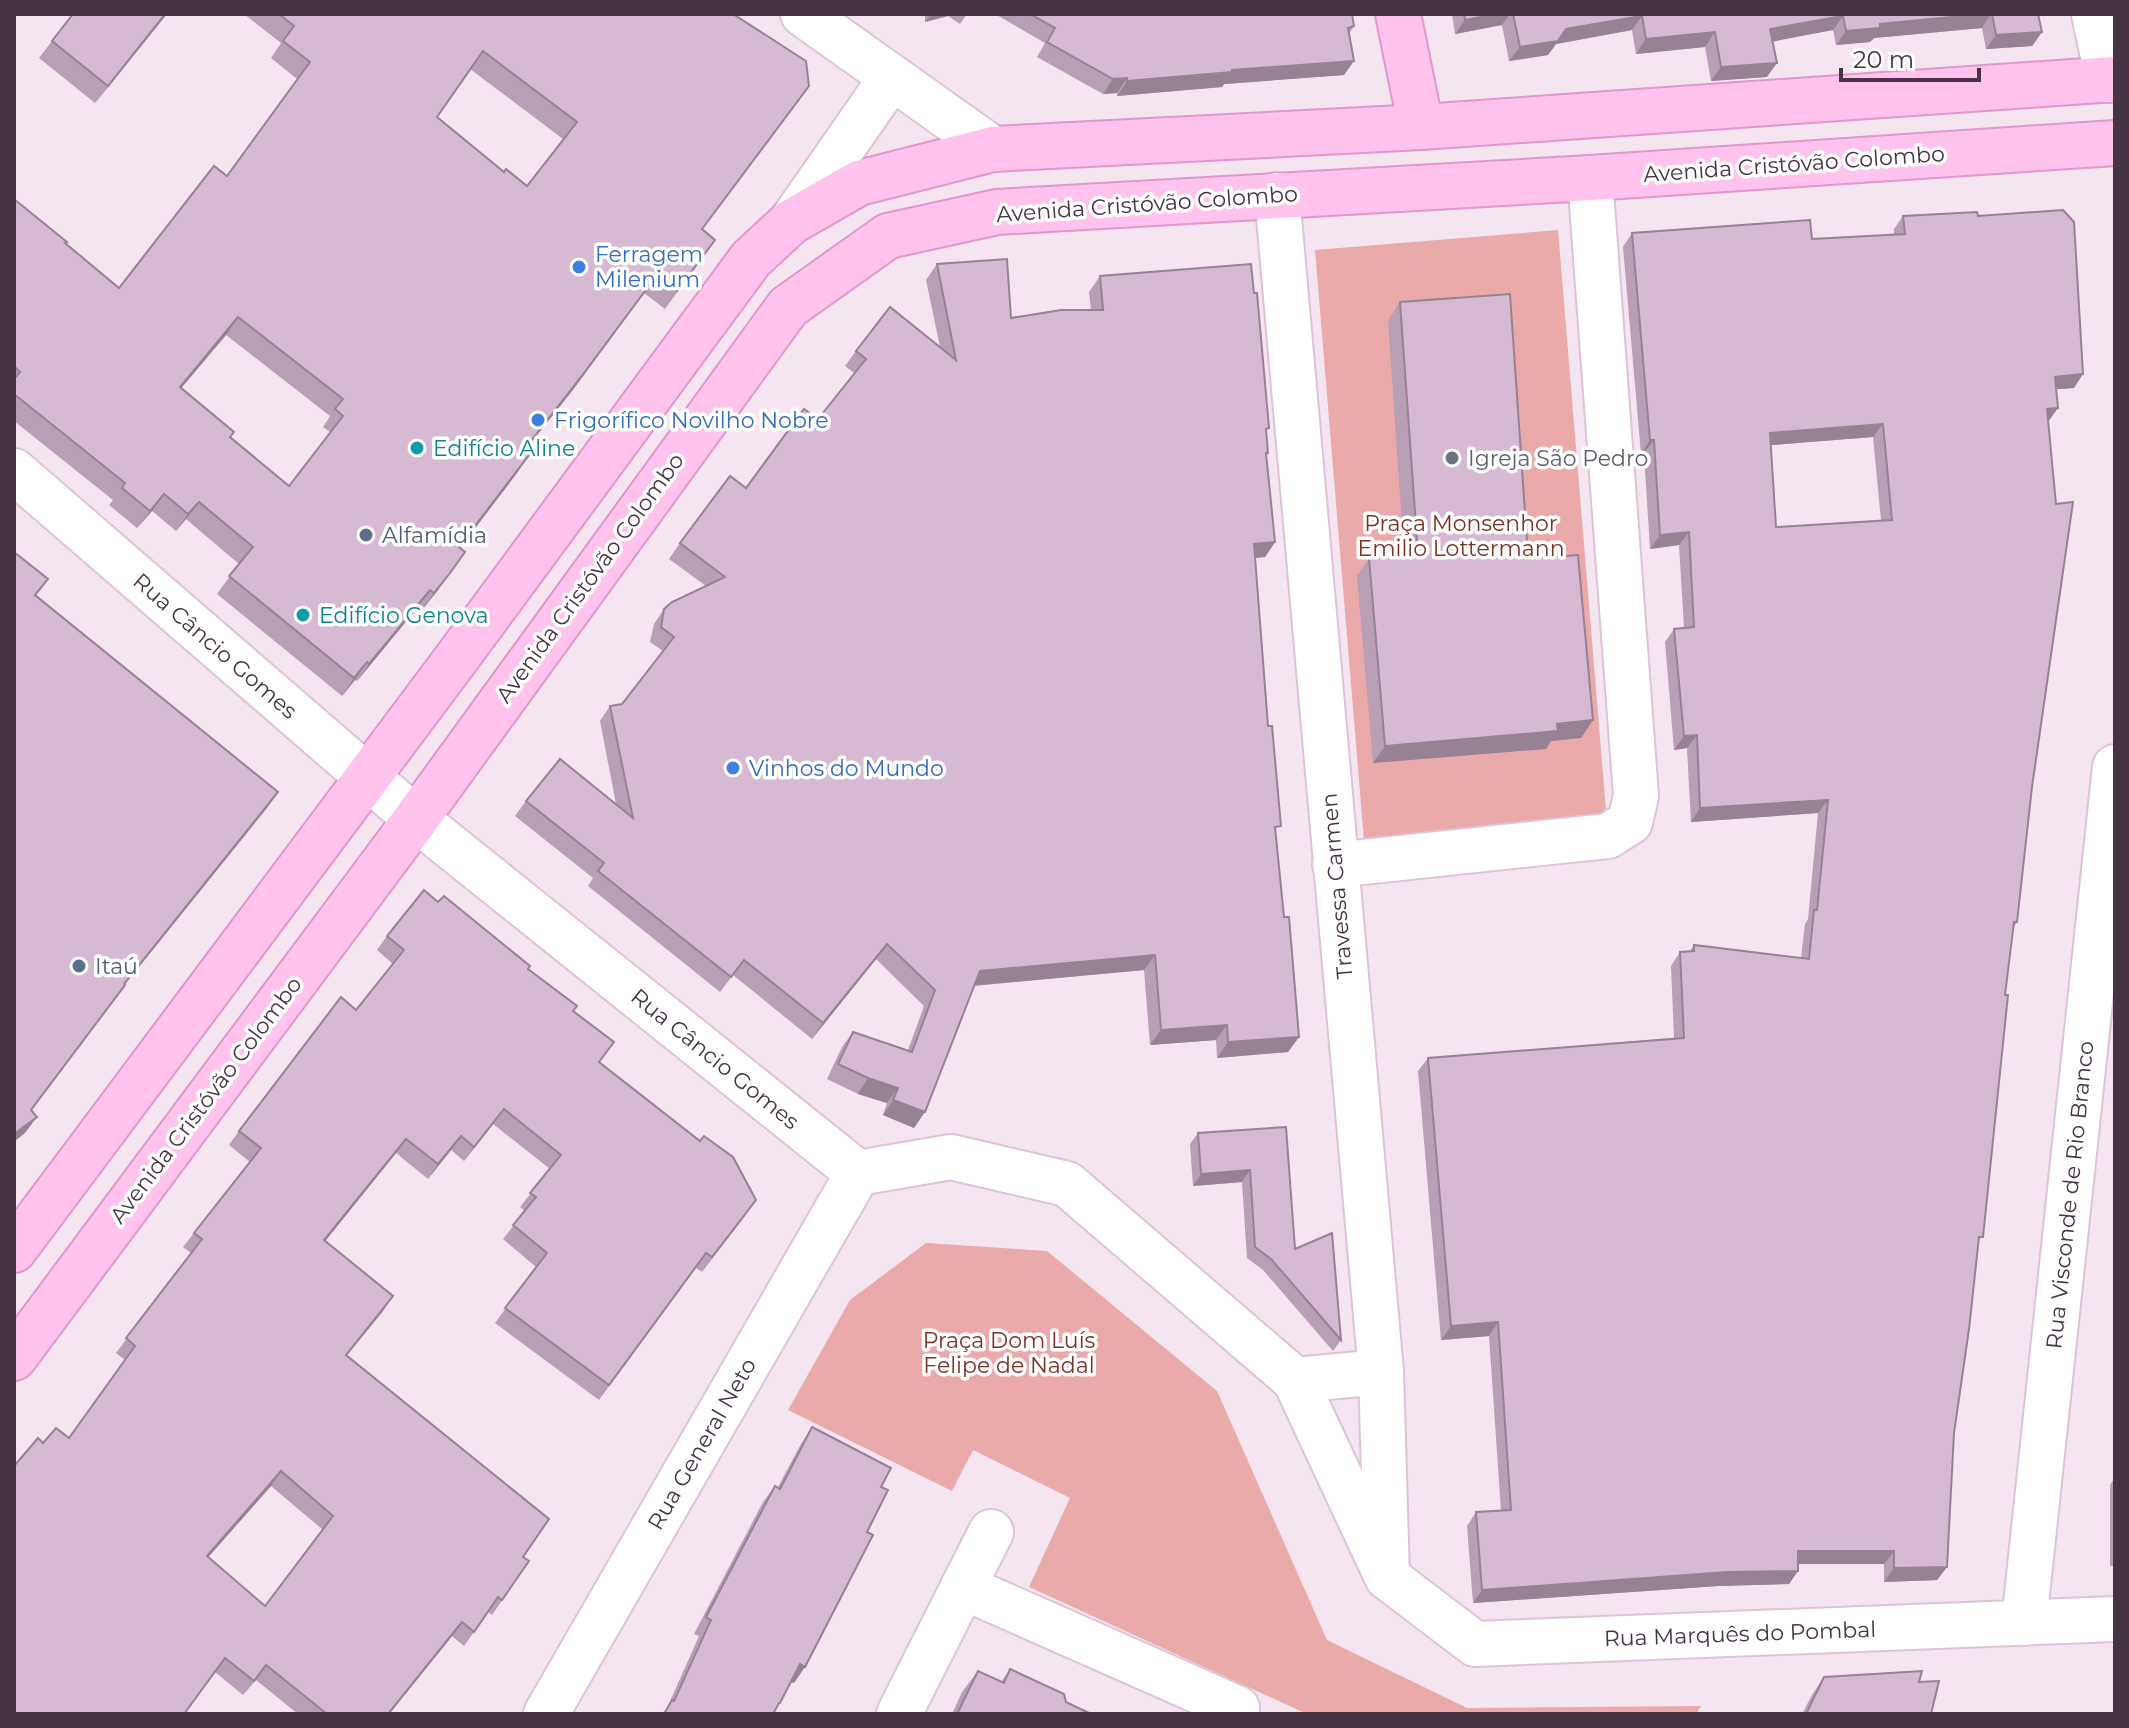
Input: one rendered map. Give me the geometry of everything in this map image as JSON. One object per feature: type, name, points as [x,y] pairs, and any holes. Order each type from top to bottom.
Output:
[{"type":"main road","points":[[1398,14],[1421,127]]},
{"type":"main road","points":[[14,1250],[751,259],[791,222],[859,183],[993,149],[1421,127],[2111,79]]},
{"type":"main road","name":"Avenida Cristóvão Colombo","points":[[14,1358],[416,819],[788,307],[888,236],[997,212],[1590,178],[2115,143]]},
{"type":"street","points":[[803,14],[993,149]]},
{"type":"street","points":[[2094,14],[2111,79]]},
{"type":"street","points":[[791,222],[892,77]]},
{"type":"street","points":[[1335,865],[1608,836],[1630,822],[1636,796],[1590,178]]},
{"type":"street","name":"Travessa Carmen","points":[[1277,195],[1381,1372],[1387,1577]]},
{"type":"street","name":"Rua Câncio Gomes","points":[[14,471],[416,819],[858,1173]]},
{"type":"street","name":"Rua Visconde de Rio Branco","points":[[2024,1623],[2115,767]]},
{"type":"street","points":[[858,1173],[951,1157],[1067,1184],[1295,1380],[1387,1577]]},
{"type":"street","name":"Rua General Neto","points":[[546,1714],[858,1173]]},
{"type":"street","points":[[1295,1380],[1381,1372]]},
{"type":"street","points":[[899,1714],[991,1532]]},
{"type":"street","name":"Rua Marquês do Pombal","points":[[1387,1577],[1475,1644],[2115,1619]]},
{"type":"street","points":[[963,1587],[1237,1708]]},
{"type":"green space","name":"Praça Monsenhor Emilio Lottermann","points":[[1558,230],[1607,822],[1364,841],[1315,250]]},
{"type":"green space","name":"Praça Dom Luís Felipe de Nadal","points":[[926,1243],[1047,1251],[1217,1391],[1327,1640],[1467,1708],[1701,1706],[1696,1714],[1307,1714],[1029,1587],[1070,1498],[973,1450],[952,1491],[788,1410],[850,1300]]},
{"type":"building","points":[[73,14],[165,14],[108,86],[52,41]]},
{"type":"building","points":[[279,14],[733,14],[806,61],[809,86],[702,229],[715,240],[677,291],[657,275],[523,451],[529,455],[459,547],[465,552],[450,573],[434,593],[430,590],[354,678],[229,576],[253,547],[199,502],[188,514],[164,494],[150,511],[122,488],[125,483],[14,394],[14,379],[20,372],[14,366],[14,199],[119,288],[214,166],[227,176],[310,62],[283,41],[294,26]],"holes":[[[483,51],[577,122],[527,186],[506,169],[504,172],[437,117]],[[238,317],[343,399],[335,409],[343,416],[289,486],[230,437],[234,432],[180,387]]]},
{"type":"building","points":[[1030,14],[1352,14],[1354,26],[1348,28],[1354,61],[1127,81],[1127,78],[1113,79],[1047,42],[1055,28]]},
{"type":"building","points":[[1464,14],[1497,14],[1465,20]]},
{"type":"building","points":[[1513,14],[1983,14],[1880,24],[1880,28],[1846,31],[1843,16],[1770,29],[1777,63],[1721,67],[1715,32],[1646,39],[1642,16],[1566,29],[1558,41],[1520,47]]},
{"type":"building","points":[[1992,14],[2038,14],[2042,32],[1996,35]]},
{"type":"building","points":[[2063,210],[2074,222],[2083,374],[2055,377],[2058,408],[2047,409],[2056,504],[2073,502],[2005,995],[2008,995],[1983,1237],[1979,1237],[1954,1433],[1947,1567],[1894,1568],[1894,1551],[1798,1551],[1798,1571],[1727,1572],[1482,1590],[1476,1512],[1511,1510],[1498,1322],[1451,1326],[1428,1058],[1684,1038],[1680,952],[1694,951],[1694,945],[1809,959],[1814,910],[1817,910],[1828,800],[1700,808],[1697,735],[1684,736],[1674,629],[1694,627],[1689,532],[1660,535],[1654,440],[1650,440],[1632,233],[1810,220],[1812,239],[1905,234],[1903,216],[1977,212],[1978,216]],"holes":[[[1883,424],[1892,520],[1776,527],[1770,433]]]},
{"type":"building","points":[[1007,259],[1011,318],[1061,310],[1103,310],[1100,276],[1251,264],[1254,293],[1257,293],[1269,428],[1266,429],[1266,453],[1275,542],[1254,544],[1268,726],[1272,726],[1281,826],[1275,827],[1284,917],[1289,917],[1299,1037],[1228,1042],[1227,1025],[1161,1030],[1155,955],[980,971],[925,1112],[893,1100],[898,1088],[838,1064],[853,1032],[912,1052],[935,990],[887,944],[823,1023],[744,960],[731,977],[598,871],[604,863],[526,801],[560,759],[633,818],[610,706],[622,704],[674,637],[661,627],[664,609],[672,602],[725,577],[680,543],[730,476],[746,488],[804,409],[818,419],[866,359],[856,351],[890,307],[956,360],[937,264]]},
{"type":"building","points":[[1510,294],[1527,541],[1546,549],[1553,557],[1578,555],[1593,720],[1557,724],[1558,731],[1385,746],[1369,558],[1418,554],[1400,302]]},
{"type":"building","points":[[14,552],[48,579],[35,595],[278,792],[124,984],[31,1110],[37,1117],[14,1134]]},
{"type":"building","points":[[424,890],[438,902],[444,896],[530,966],[528,969],[577,1006],[573,1011],[614,1042],[599,1062],[700,1141],[704,1136],[733,1157],[756,1200],[712,1257],[706,1253],[609,1385],[505,1308],[547,1253],[513,1225],[536,1197],[530,1193],[561,1155],[504,1109],[474,1147],[461,1136],[438,1164],[406,1139],[324,1240],[393,1296],[346,1355],[549,1519],[523,1557],[529,1561],[502,1600],[498,1597],[474,1632],[462,1622],[388,1714],[327,1714],[266,1665],[254,1681],[225,1658],[184,1714],[14,1714],[14,1466],[38,1438],[43,1443],[56,1428],[69,1438],[135,1346],[126,1338],[202,1239],[194,1233],[261,1148],[239,1131],[341,997],[356,1010],[404,950],[387,936]],"holes":[[[281,1471],[333,1516],[265,1606],[207,1556]]]},
{"type":"building","points":[[1286,1127],[1295,1249],[1332,1233],[1341,1340],[1271,1259],[1255,1247],[1250,1170],[1201,1174],[1198,1133]]},
{"type":"building","points":[[812,1427],[891,1468],[881,1487],[888,1490],[867,1532],[873,1535],[805,1667],[800,1664],[773,1714],[664,1714],[674,1701],[711,1620],[706,1617],[775,1486],[780,1489]]},
{"type":"building","points":[[1010,1669],[1064,1694],[1066,1702],[1091,1714],[957,1714],[978,1671],[1004,1683]]},
{"type":"building","points":[[1922,1671],[1919,1682],[1939,1681],[1931,1714],[1806,1714],[1824,1677]]},
{"type":"place","name":"Ferragem Milenium","points":[[579,267]]},
{"type":"place","name":"Frigorífico Novilho Nobre","points":[[538,420]]},
{"type":"place","name":"Edifício Aline","points":[[417,448]]},
{"type":"place","name":"Igreja São Pedro","points":[[1452,458]]},
{"type":"place","name":"Alfamídia","points":[[366,535]]},
{"type":"place","name":"Edifício Genova","points":[[303,615]]},
{"type":"place","name":"Vinhos do Mundo","points":[[733,768]]},
{"type":"place","name":"Itaú","points":[[79,966]]}]
